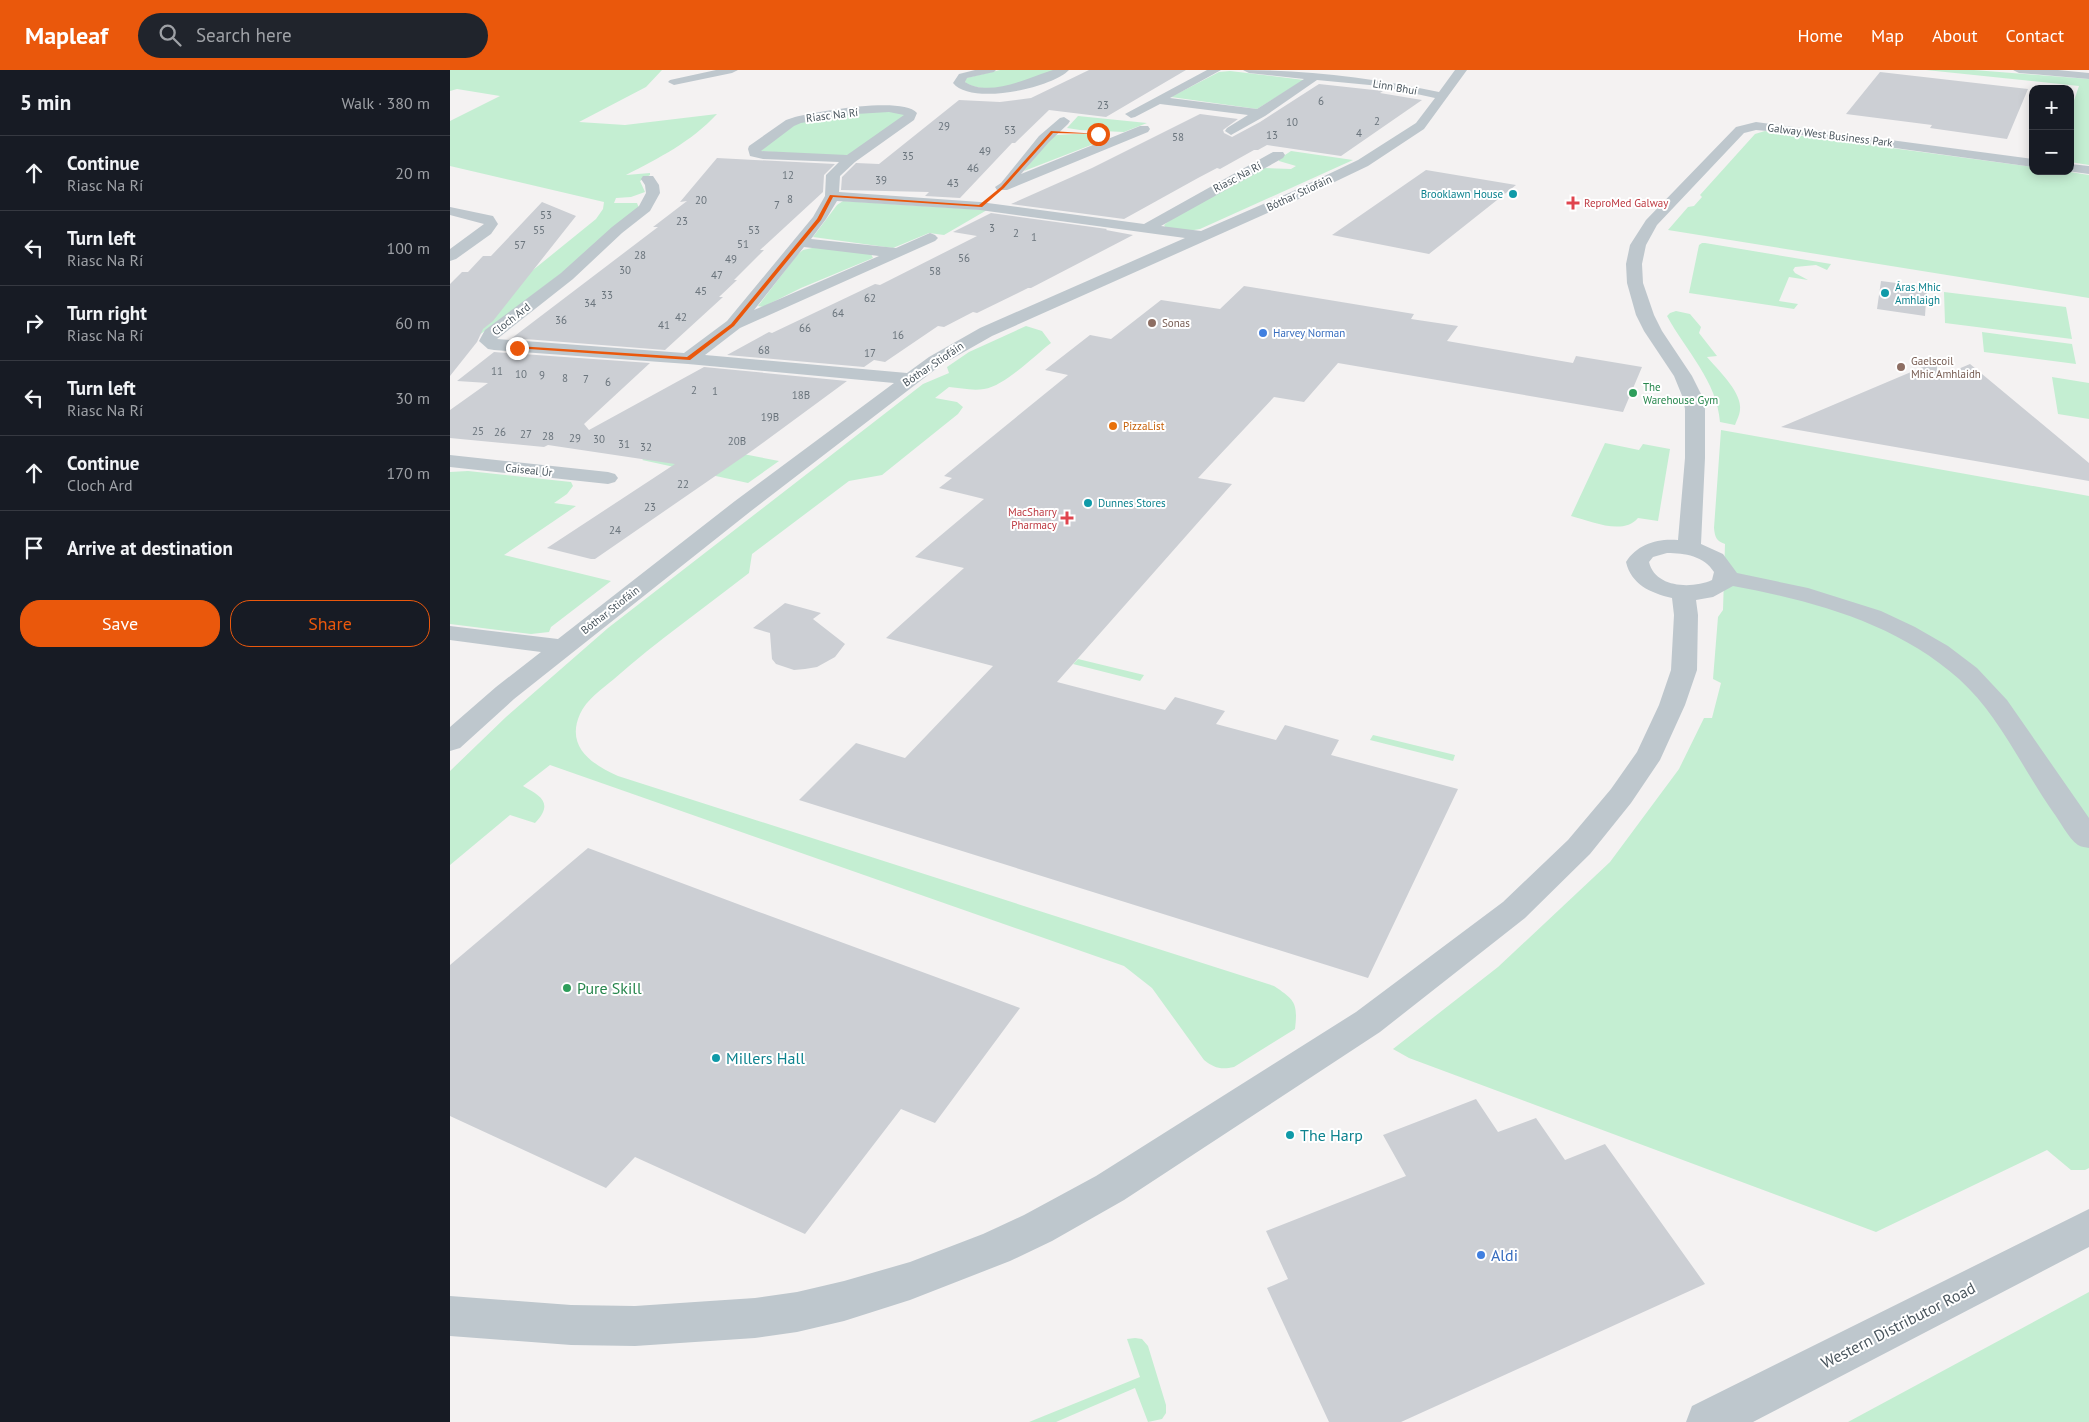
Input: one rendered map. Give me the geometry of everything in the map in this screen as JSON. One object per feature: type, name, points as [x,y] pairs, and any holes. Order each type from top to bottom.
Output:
[{"type":"street","points":[[674,82],[732,70]]},
{"type":"street","points":[[990,70],[963,76],[959,83],[972,89],[1007,90],[1028,85],[1063,70]]},
{"type":"street","points":[[1131,114],[1215,70]]},
{"type":"street","name":"Linn Bhuí","points":[[1248,70],[1380,83],[1443,96]]},
{"type":"street","name":"Bóthar Stiofáin","points":[[450,742],[562,647],[742,506],[909,379],[966,342],[986,332],[1363,163],[1412,133],[1427,118],[1461,70]]},
{"type":"street","points":[[2018,70],[2089,75]]},
{"type":"street","points":[[2085,70],[2089,75]]},
{"type":"street","points":[[1231,131],[1316,76]]},
{"type":"street","points":[[1158,100],[1261,113]]},
{"type":"street","name":"Riasc Na Rí","points":[[801,242],[824,212],[832,196],[832,175],[850,159],[910,117],[911,113],[883,109],[795,120],[754,150],[755,153],[763,155],[850,159]]},
{"type":"street","points":[[980,206],[1002,188],[1052,132],[1067,127]]},
{"type":"street","name":"Galway West Business Park","points":[[1689,548],[1695,458],[1695,409],[1693,398],[1683,376],[1653,331],[1645,315],[1633,271],[1638,245],[1651,223],[1740,130],[1746,128],[1779,128],[2029,162]]},
{"type":"street","points":[[1002,188],[1144,129]]},
{"type":"street","points":[[1098,134],[1126,136]]},
{"type":"street","name":"Riasc Na Rí","points":[[1145,229],[1278,155]]},
{"type":"street","points":[[2074,168],[2089,170]]},
{"type":"street","name":"Cloch Ard","points":[[648,179],[653,193],[645,208],[617,230],[567,276],[491,334],[488,341],[494,345],[517,348],[688,359],[909,379]]},
{"type":"street","points":[[832,196],[980,206],[1201,236]]},
{"type":"street","points":[[450,211],[488,219],[491,224],[486,231],[450,256]]},
{"type":"street","points":[[732,325],[744,322],[930,238]]},
{"type":"street","points":[[688,359],[732,325],[801,242],[898,252]]},
{"type":"street","name":"Caiseal Úr","points":[[450,461],[608,478]]},
{"type":"street","points":[[1666,546],[1689,548],[1700,551],[1717,560],[1723,566],[1726,578],[1723,584],[1716,589],[1701,593],[1683,593],[1668,590],[1644,579],[1637,571],[1636,563],[1639,556],[1655,548],[1666,546]]},
{"type":"street","points":[[1726,578],[1755,583],[1849,606],[1924,642],[1953,660],[1996,702],[2069,814],[2089,838]]},
{"type":"street","points":[[450,1316],[572,1325],[635,1326],[745,1319],[796,1312],[844,1301],[910,1281],[996,1248],[1038,1228],[1110,1188],[1368,1022],[1514,910],[1579,847],[1621,796],[1650,754],[1672,705],[1684,670],[1686,616],[1683,593]]},
{"type":"street","points":[[450,633],[562,647]]},
{"type":"street","name":"Western Distributor Road","points":[[1708,1422],[2089,1227]]},
{"type":"green space","points":[[450,70],[662,70],[646,87],[579,122],[625,125],[717,114],[685,141],[662,156],[626,175],[650,173],[650,175],[640,181],[645,192],[631,197],[616,198],[614,203],[637,203],[639,208],[566,270],[478,336],[459,330],[596,219],[603,209],[604,202],[450,166],[450,121],[500,96],[457,89],[450,91]]},
{"type":"green space","points":[[1000,70],[1055,70],[1028,83],[1014,87],[983,88],[969,85],[965,82],[966,78]]},
{"type":"green space","points":[[1926,70],[1974,70],[2089,79],[2089,165],[2074,163],[2074,100],[2079,86]]},
{"type":"green space","points":[[1230,71],[1304,80],[1257,109],[1171,97],[1219,72]]},
{"type":"green space","points":[[884,110],[904,114],[904,117],[849,155],[760,151],[795,124],[802,121]]},
{"type":"green space","points":[[1078,116],[1147,123],[1124,132],[1067,128]]},
{"type":"green space","points":[[1765,131],[2029,166],[2029,175],[2074,175],[2074,173],[2089,175],[2089,298],[1668,230],[1688,207],[1694,206],[1702,197],[1700,195],[1755,134]]},
{"type":"green space","points":[[1086,134],[1101,137],[1104,140],[1024,171],[1050,138],[1057,135]]},
{"type":"green space","points":[[1291,151],[1353,160],[1200,229],[1188,231],[1166,228],[1164,225],[1173,218],[1262,168],[1291,169],[1296,166],[1279,161],[1279,159]]},
{"type":"green space","points":[[843,201],[987,210],[944,235],[929,233],[893,248],[813,237],[837,205]]},
{"type":"green space","points":[[1702,243],[1831,264],[1827,270],[1816,265],[1795,267],[1793,270],[1795,273],[1808,280],[1789,277],[1779,301],[1798,304],[1794,309],[1689,293],[1699,245]]},
{"type":"green space","points":[[812,248],[870,252],[873,258],[801,288],[763,307],[758,306],[797,255],[803,250]]},
{"type":"green space","points":[[1944,292],[2066,307],[2072,339],[1945,323]]},
{"type":"green space","points":[[1676,311],[1690,314],[1701,327],[1699,333],[1717,356],[1707,357],[1728,381],[1740,402],[1740,413],[1735,425],[1720,422],[1718,407],[1707,380],[1667,316]]},
{"type":"green space","points":[[1026,326],[1042,331],[1051,343],[1010,377],[992,387],[975,390],[949,387],[935,398],[957,402],[963,407],[958,414],[882,475],[849,481],[752,554],[749,573],[647,651],[590,699],[580,714],[576,726],[576,736],[579,745],[591,760],[618,776],[1274,986],[1287,995],[1294,1003],[1296,1013],[1295,1029],[1234,1067],[1214,1067],[1204,1060],[1152,988],[1124,966],[550,765],[523,786],[535,793],[543,801],[544,810],[535,823],[510,815],[450,865],[450,771],[506,717],[608,628],[923,384],[949,373],[947,367],[969,352]]},
{"type":"green space","points":[[1982,332],[2072,344],[2076,364],[1984,352]]},
{"type":"green space","points":[[2052,377],[2089,383],[2089,419],[2058,414]]},
{"type":"green space","points":[[1721,430],[2089,496],[2089,1168],[2085,1170],[2071,1170],[2047,1150],[1876,1232],[1409,1058],[1393,1049],[1498,967],[1610,862],[1679,769],[1704,718],[1712,718],[1721,683],[1713,679],[1718,617],[1723,610],[1725,544],[1716,538],[1714,528]]},
{"type":"green space","points":[[670,440],[779,461],[748,483],[642,460]]},
{"type":"green space","points":[[1605,443],[1639,450],[1643,444],[1670,449],[1658,521],[1638,518],[1632,523],[1615,527],[1571,516]]},
{"type":"green space","points":[[468,471],[571,482],[573,486],[567,494],[554,503],[576,506],[504,555],[611,581],[551,627],[549,632],[531,634],[450,624],[450,472]]},
{"type":"green space","points":[[1078,659],[1144,675],[1140,681],[1073,664]]},
{"type":"green space","points":[[1373,735],[1455,755],[1453,761],[1370,740]]},
{"type":"green space","points":[[2089,1292],[2089,1422],[1848,1422]]},
{"type":"green space","points":[[1127,1339],[1142,1339],[1148,1346],[1166,1405],[1166,1413],[1162,1419],[1148,1422],[1135,1388],[1056,1422],[1029,1422],[1140,1377]]},
{"type":"building","points":[[1089,70],[1186,70],[1106,117],[1049,110],[1015,143],[1012,143],[960,198],[925,196],[929,192],[841,190],[842,177],[856,163],[879,164],[959,100],[1000,102],[1031,98]]},
{"type":"building","points":[[1880,72],[2028,89],[2007,139],[1930,128],[1932,125],[1846,114]]},
{"type":"building","points":[[1319,84],[1383,91],[1380,93],[1422,100],[1341,156],[1267,145],[1220,169],[1217,168],[1124,219],[1011,204],[1092,168],[1200,114],[1238,119],[1223,130],[1224,133],[1232,137],[1260,122]]},
{"type":"building","points":[[717,158],[835,164],[824,175],[823,192],[760,250],[764,250],[719,297],[723,297],[665,350],[512,338],[658,227],[653,227],[687,201],[680,202]]},
{"type":"building","points":[[1426,170],[1516,185],[1429,254],[1332,235]]},
{"type":"building","points":[[542,202],[576,216],[493,321],[483,329],[477,342],[450,376],[450,284],[462,272],[468,272],[483,256],[491,256]]},
{"type":"building","points":[[991,213],[1107,229],[1133,235],[1031,288],[977,313],[973,312],[944,327],[938,326],[885,362],[874,360],[864,367],[727,355],[769,332],[772,333],[875,284],[880,285],[977,236],[953,232]]},
{"type":"building","name":"Áras Mhic Amhlaigh","points":[[1881,281],[1927,287],[1925,316],[1877,309]]},
{"type":"building","points":[[1244,286],[1414,314],[1411,319],[1458,326],[1447,341],[1573,363],[1576,356],[1642,367],[1623,412],[1338,363],[1304,402],[1274,397],[1198,478],[1232,484],[1057,682],[1165,710],[1175,697],[1225,711],[1216,724],[1276,740],[1285,725],[1339,740],[1331,755],[1458,789],[1368,978],[799,800],[856,743],[905,758],[993,666],[886,638],[964,568],[915,557],[984,499],[939,488],[952,478],[944,476],[1068,375],[1045,370],[1090,335],[1111,339],[1161,300],[1220,309]]},
{"type":"building","points":[[494,352],[650,363],[584,424],[589,430],[704,367],[847,381],[753,450],[595,559],[591,559],[547,548],[675,464],[548,445],[544,447],[450,438],[450,410],[488,383],[457,381]]},
{"type":"building","points":[[1937,361],[1937,378],[1970,364],[2089,463],[2089,481],[1781,427]]},
{"type":"building","points":[[785,603],[821,613],[813,619],[845,644],[835,657],[817,667],[805,669],[794,670],[776,664],[772,659],[770,633],[753,628]]},
{"type":"building","name":"Millers Hall","points":[[588,848],[1020,1008],[935,1123],[901,1109],[805,1234],[635,1157],[606,1188],[450,1116],[450,965]]},
{"type":"building","name":"Aldi","points":[[1476,1099],[1498,1132],[1536,1118],[1565,1160],[1605,1144],[1705,1284],[1401,1422],[1329,1422],[1267,1288],[1288,1279],[1266,1231],[1406,1176],[1383,1135]]},
{"type":"place","name":"Brooklawn House","points":[[1513,194]]},
{"type":"place","name":"ReproMed Galway","points":[[1573,203]]},
{"type":"place","name":"Áras Mhic Amhlaigh","points":[[1885,293]]},
{"type":"place","name":"Sonas","points":[[1152,323]]},
{"type":"place","name":"Harvey Norman","points":[[1263,333]]},
{"type":"place","name":"Gaelscoil Mhic Amhlaidh","points":[[1901,367]]},
{"type":"place","name":"The Warehouse Gym","points":[[1633,393]]},
{"type":"place","name":"PizzaList","points":[[1113,426]]},
{"type":"place","name":"Dunnes Stores","points":[[1088,503]]},
{"type":"place","name":"MacSharry Pharmacy","points":[[1067,518]]},
{"type":"place","name":"Pure Skill","points":[[567,988]]},
{"type":"place","name":"Millers Hall","points":[[716,1058]]},
{"type":"place","name":"The Harp","points":[[1290,1135]]},
{"type":"place","name":"Aldi","points":[[1481,1255]]},
{"type":"route","points":[[517,348],[688,359],[732,325],[819,219],[832,196],[980,206],[1002,188],[1052,132],[1098,134]]}]
